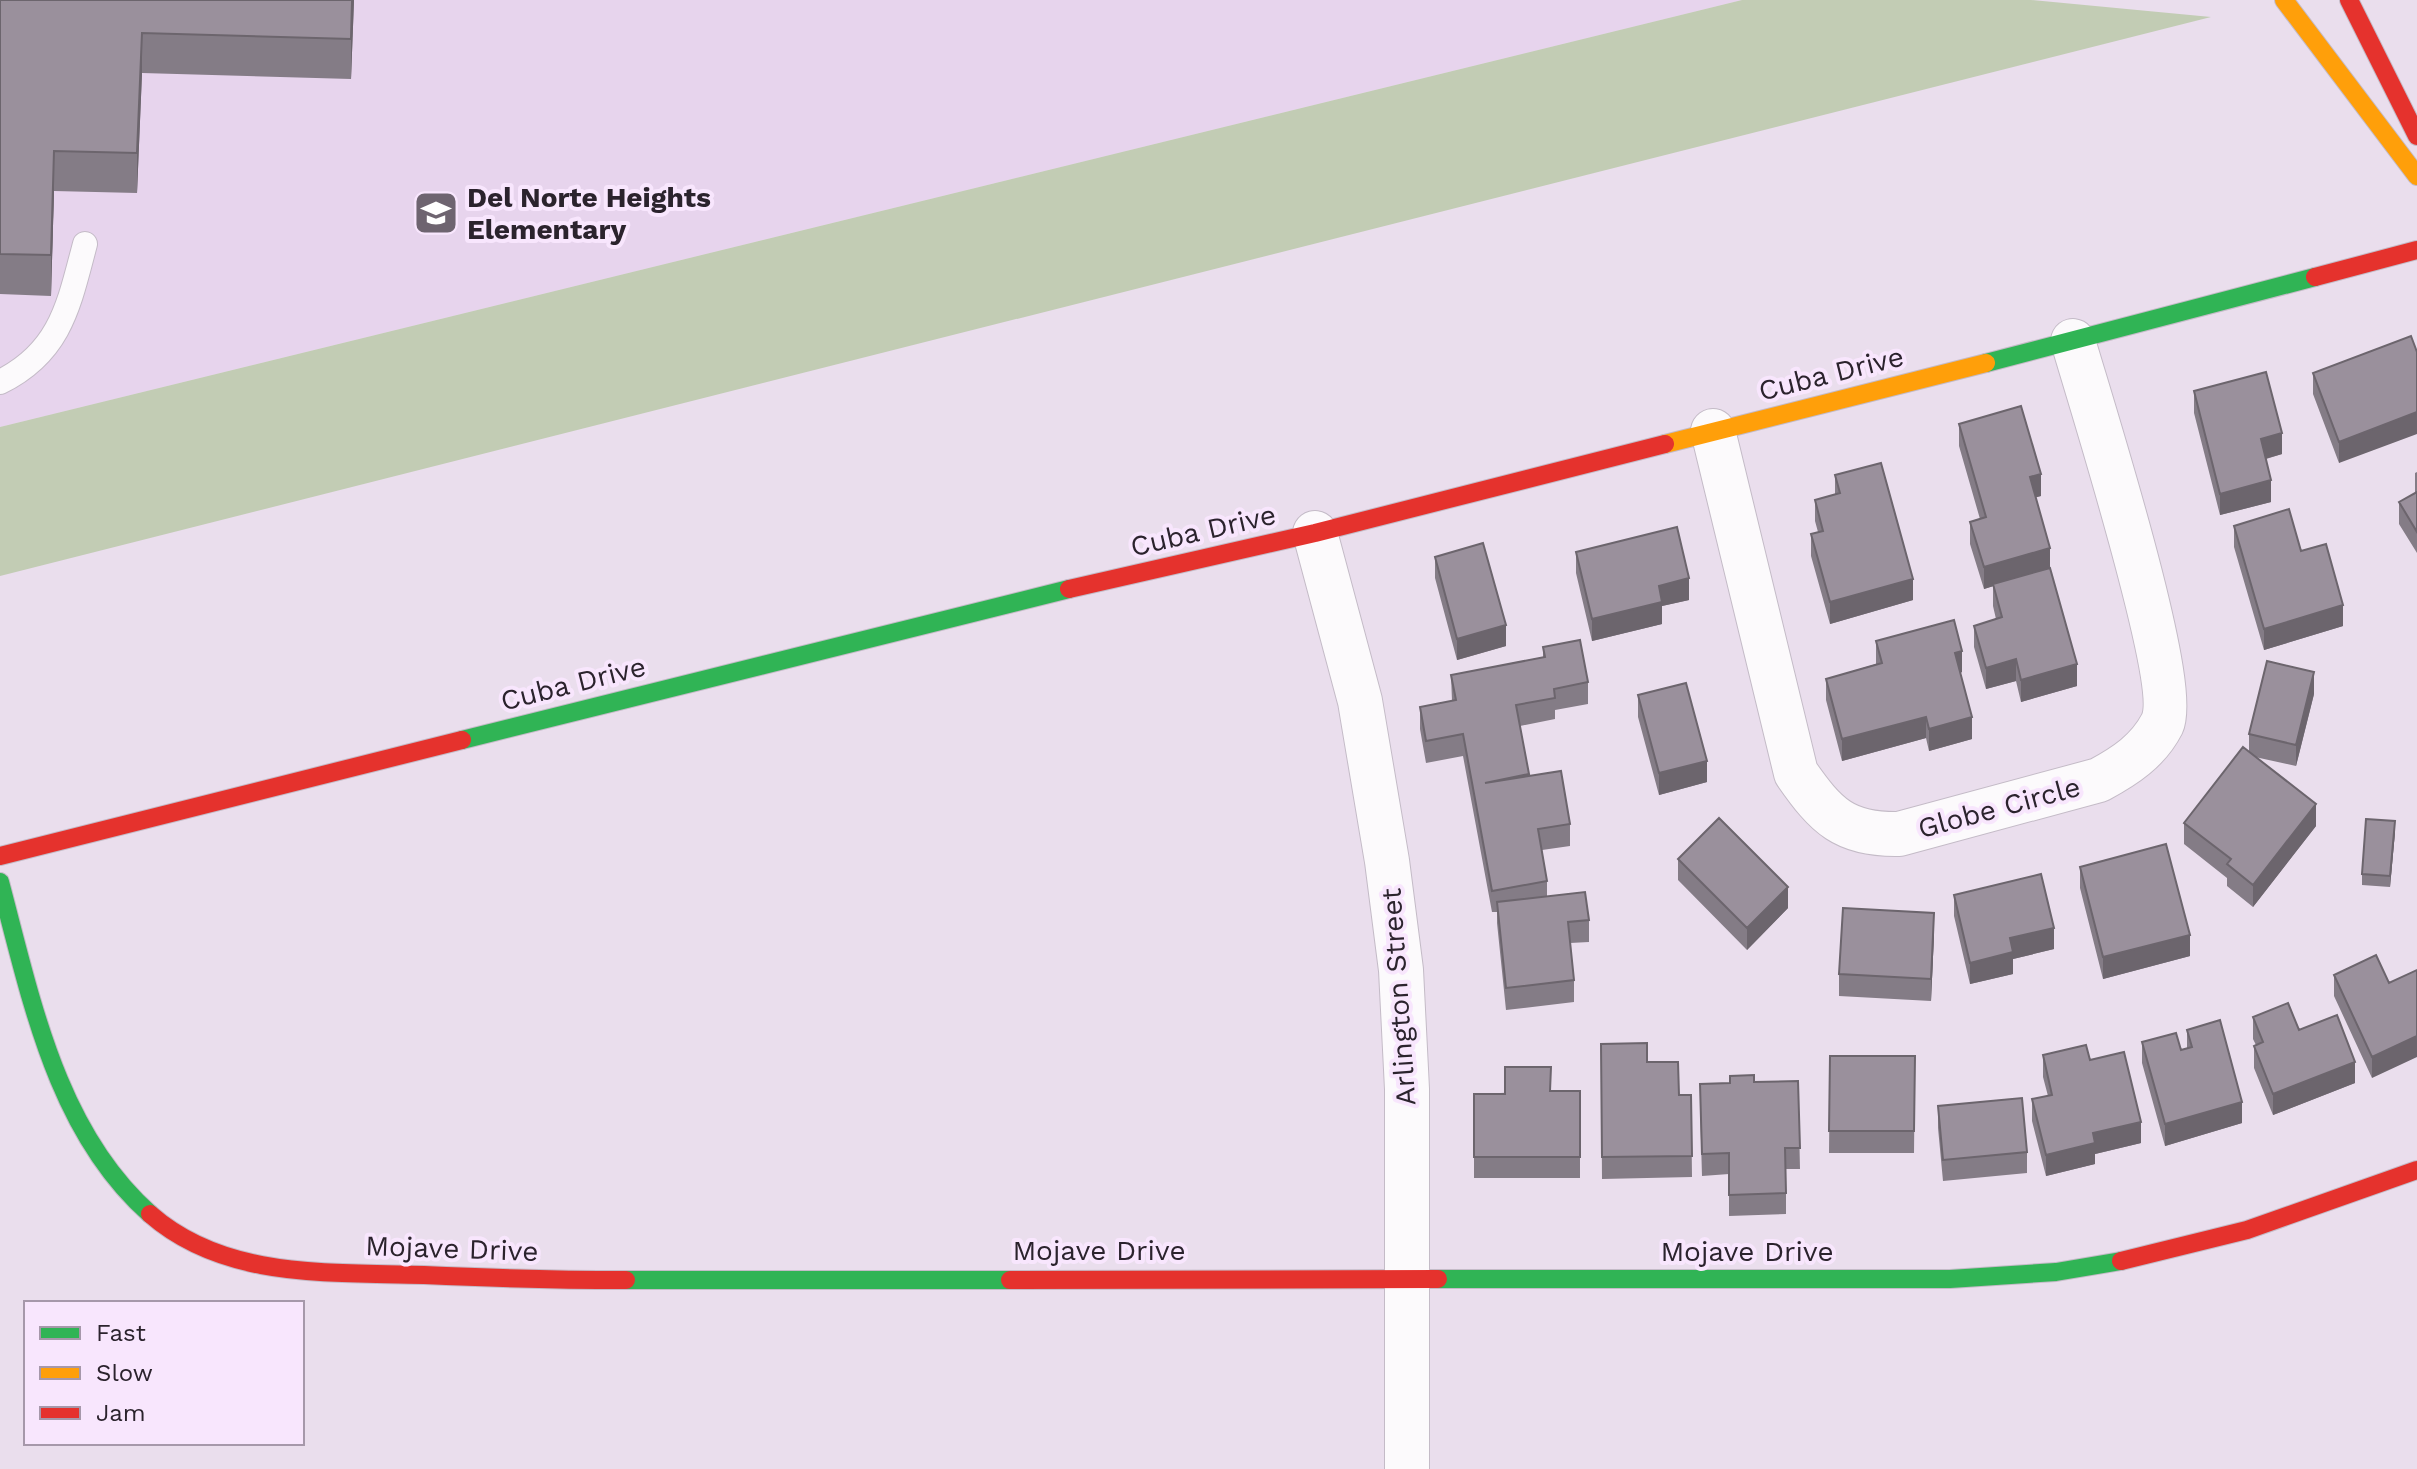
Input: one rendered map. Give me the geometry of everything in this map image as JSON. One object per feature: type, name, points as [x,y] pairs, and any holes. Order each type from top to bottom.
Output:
[{"type":"street","points":[[2284,0],[2417,176]]},
{"type":"street","points":[[2349,0],[2417,136]]},
{"type":"street","name":"Cuba Drive","points":[[0,856],[1026,599],[1315,533],[2073,341],[2417,250]]},
{"type":"street","name":"Globe Circle","points":[[1713,431],[1796,773],[1817,803],[1841,824],[1870,834],[1899,834],[2099,780],[2129,764],[2163,722],[2166,687],[2128,527],[2073,341]]},
{"type":"street","name":"Arlington Street","points":[[1315,533],[1360,701],[1401,970],[1407,1089],[1407,1469]]},
{"type":"street","name":"Mojave Drive","points":[[0,882],[44,1047],[96,1153],[128,1195],[169,1231],[213,1253],[280,1270],[552,1280],[1950,1279],[2070,1270],[2261,1227],[2417,1170]]},
{"type":"lane","points":[[0,382],[20,372],[43,351],[65,319],[85,244]]},
{"type":"shaded area","name":"Del Norte Heights Elementary","points":[[0,0],[1742,0],[0,427]]},
{"type":"green space","points":[[1742,0],[2031,0],[2211,17],[0,576],[0,427]]},
{"type":"building","points":[[0,0],[352,0],[351,39],[142,33],[137,153],[54,151],[51,255],[0,254]]},
{"type":"building","points":[[2411,336],[2417,352],[2417,412],[2339,442],[2313,373]]},
{"type":"building","points":[[2266,372],[2282,433],[2261,439],[2271,480],[2220,494],[2194,391]]},
{"type":"building","points":[[2021,406],[2041,474],[2030,477],[2050,548],[1984,567],[1970,522],[1986,517],[1959,424]]},
{"type":"building","points":[[1881,463],[1913,579],[1830,602],[1811,534],[1823,531],[1815,500],[1840,493],[1835,475]]},
{"type":"building","points":[[2417,492],[2417,532],[2399,502]]},
{"type":"building","points":[[2289,509],[2301,551],[2326,544],[2343,605],[2264,629],[2234,526]]},
{"type":"building","points":[[1677,527],[1689,578],[1659,586],[1662,602],[1592,619],[1576,552]]},
{"type":"building","points":[[1483,543],[1506,625],[1457,639],[1435,557]]},
{"type":"building","points":[[2050,568],[2077,664],[2021,680],[2016,659],[1986,668],[1974,626],[2002,617],[1993,584]]},
{"type":"building","points":[[1954,620],[1962,651],[1955,653],[1972,717],[1929,729],[1926,717],[1842,739],[1826,679],[1882,663],[1876,641]]},
{"type":"building","points":[[1580,640],[1588,682],[1554,689],[1555,698],[1516,705],[1529,774],[1485,783],[1561,771],[1570,824],[1538,829],[1547,881],[1492,891],[1463,734],[1426,741],[1420,707],[1456,700],[1451,675],[1545,657],[1543,647]]},
{"type":"building","points":[[2267,661],[2314,672],[2296,745],[2249,734]]},
{"type":"building","points":[[1686,683],[1707,761],[1659,773],[1638,695]]},
{"type":"building","points":[[2243,747],[2316,804],[2253,885],[2227,864],[2231,859],[2184,823]]},
{"type":"building","points":[[1719,818],[1788,887],[1747,928],[1678,859]]},
{"type":"building","points":[[2366,819],[2395,821],[2390,876],[2362,874]]},
{"type":"building","points":[[2166,844],[2190,935],[2103,957],[2080,867]]},
{"type":"building","points":[[2041,874],[2054,928],[2010,938],[2013,952],[1970,963],[1954,895]]},
{"type":"building","points":[[1585,892],[1589,920],[1568,922],[1574,980],[1506,988],[1497,902]]},
{"type":"building","points":[[1843,908],[1934,913],[1931,979],[1839,974]]},
{"type":"building","points":[[2376,955],[2389,983],[2417,970],[2417,1036],[2372,1057],[2334,975]]},
{"type":"building","points":[[2288,1003],[2299,1030],[2337,1015],[2355,1062],[2273,1094],[2254,1046],[2263,1042],[2253,1017]]},
{"type":"building","points":[[2220,1020],[2242,1102],[2165,1124],[2142,1042],[2176,1033],[2181,1050],[2192,1047],[2187,1030]]},
{"type":"building","points":[[1647,1043],[1647,1062],[1678,1062],[1679,1095],[1691,1095],[1692,1156],[1602,1157],[1601,1044]]},
{"type":"building","points":[[2086,1045],[2090,1060],[2124,1052],[2141,1122],[2093,1133],[2095,1143],[2046,1155],[2032,1099],[2052,1095],[2043,1055]]},
{"type":"building","points":[[1830,1056],[1915,1056],[1914,1131],[1829,1131]]},
{"type":"building","points":[[1505,1067],[1551,1067],[1550,1091],[1580,1091],[1580,1157],[1474,1157],[1474,1094],[1505,1094]]},
{"type":"building","points":[[1754,1075],[1754,1082],[1798,1081],[1800,1148],[1785,1148],[1786,1193],[1729,1195],[1729,1153],[1702,1154],[1700,1084],[1730,1083],[1730,1076]]},
{"type":"building","points":[[2022,1098],[2027,1152],[1943,1160],[1938,1106]]},
{"type":"traffic: fast","points":[[1986,363],[2315,277]]},
{"type":"traffic: fast","points":[[462,740],[1069,589]]},
{"type":"traffic: fast","points":[[0,882],[36,1016],[69,1103],[91,1143],[118,1181],[150,1214]]},
{"type":"traffic: fast","points":[[1438,1279],[1950,1279],[2056,1272],[2121,1261]]},
{"type":"traffic: fast","points":[[626,1280],[1010,1280]]},
{"type":"traffic: slow","points":[[2284,0],[2417,176]]},
{"type":"traffic: slow","points":[[1665,444],[1986,363]]},
{"type":"traffic: jam","points":[[2349,0],[2417,136]]},
{"type":"traffic: jam","points":[[2315,277],[2417,250]]},
{"type":"traffic: jam","points":[[1069,589],[1315,533],[1665,444]]},
{"type":"traffic: jam","points":[[0,856],[462,740]]},
{"type":"traffic: jam","points":[[2121,1261],[2247,1230],[2417,1170]]},
{"type":"traffic: jam","points":[[150,1214],[179,1235],[211,1251],[245,1262],[280,1268],[316,1272],[626,1280]]},
{"type":"traffic: jam","points":[[1010,1280],[1438,1279]]},
{"type":"place","name":"Del Norte Heights Elementary","points":[[436,213]]}]
